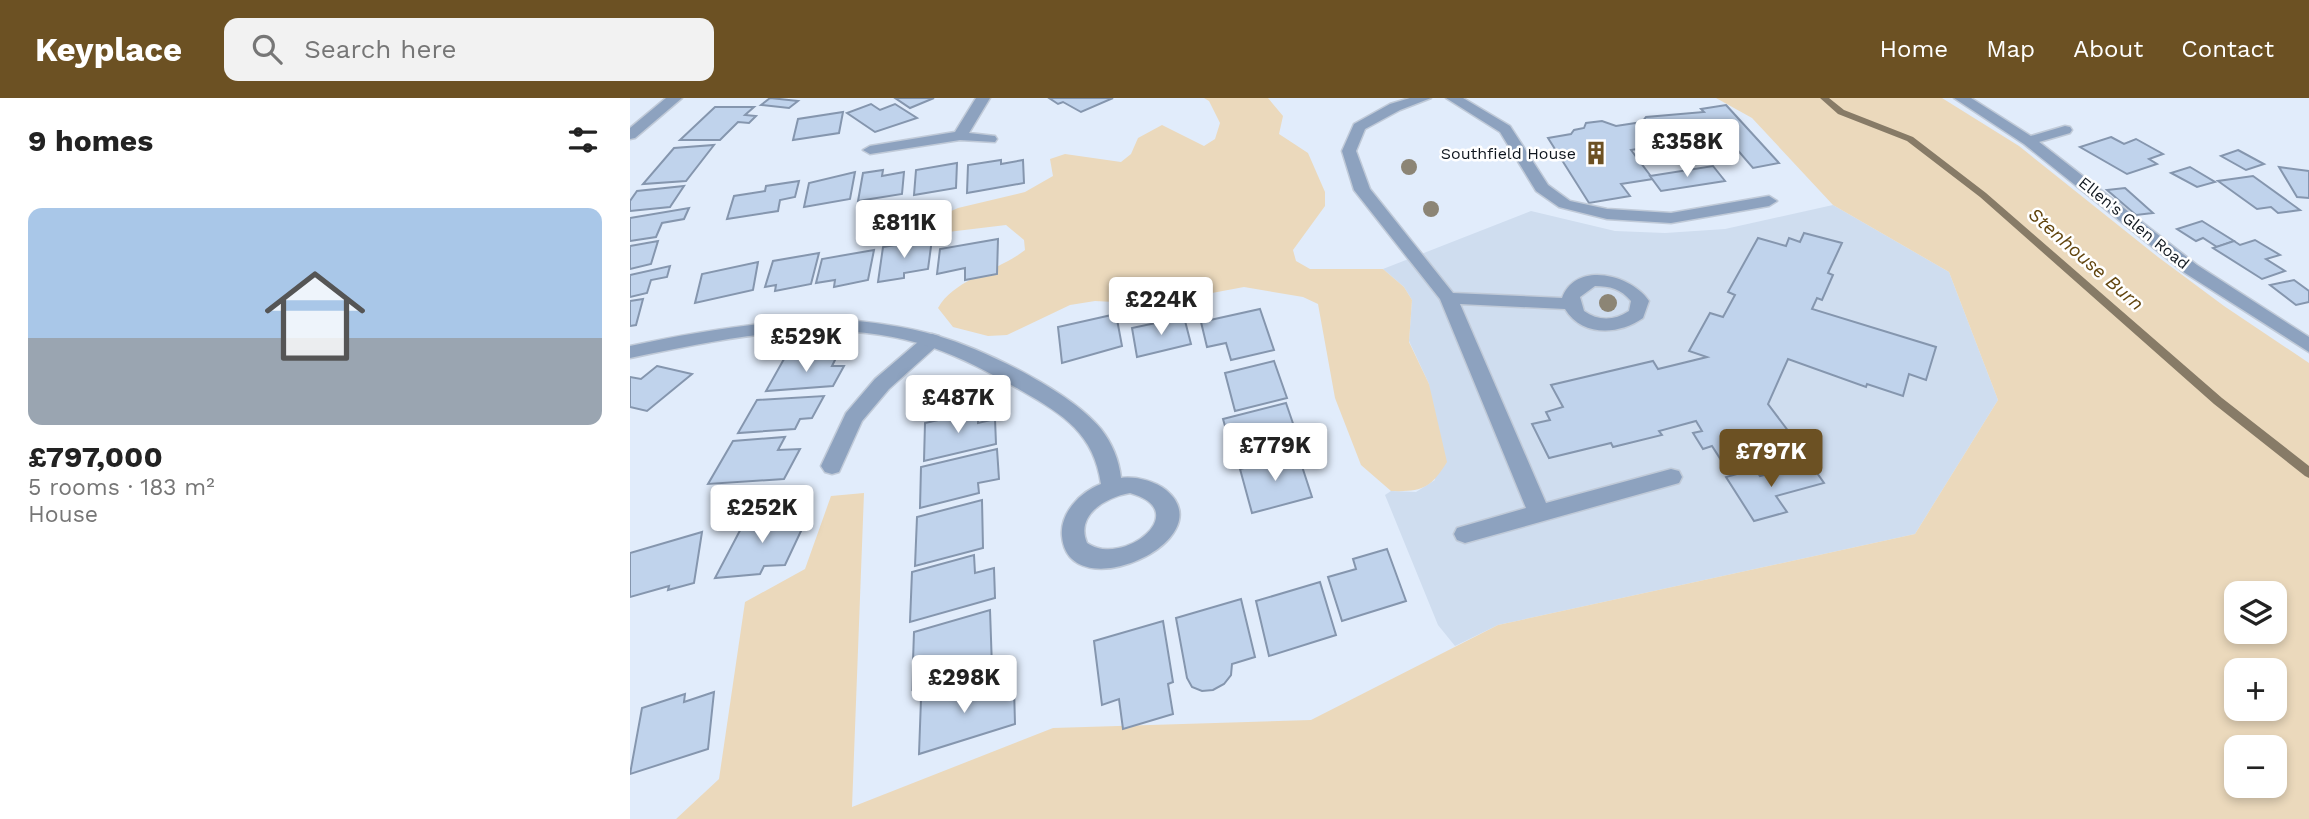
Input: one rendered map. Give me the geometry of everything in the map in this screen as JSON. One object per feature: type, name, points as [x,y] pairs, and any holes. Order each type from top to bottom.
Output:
[{"type":"street","points":[[630,135],[675,98]]},
{"type":"street","points":[[960,136],[983,98]]},
{"type":"street","points":[[1424,98],[1395,107],[1359,127],[1349,151],[1362,190],[1448,298],[1539,513]]},
{"type":"street","points":[[1452,98],[1505,129],[1542,188],[1564,204],[1607,214],[1671,218],[1769,201]]},
{"type":"street","name":"Ellen's Glen Road","points":[[1961,98],[2029,141],[2190,269],[2309,346]]},
{"type":"street","points":[[2029,141],[2065,130]]},
{"type":"street","points":[[870,150],[960,136],[990,139]]},
{"type":"street","points":[[1448,298],[1571,304]]},
{"type":"street","points":[[630,352],[712,334],[799,324],[869,326],[932,340],[998,367],[1087,427],[1106,456],[1112,488]]},
{"type":"street","points":[[832,466],[853,418],[882,384],[932,340]]},
{"type":"street","points":[[1465,534],[1671,477]]},
{"type":"shaded area","points":[[1204,98],[1268,98],[1283,116],[1279,134],[1308,153],[1325,192],[1325,206],[1293,250],[1296,261],[1310,269],[1383,269],[1404,287],[1412,300],[1409,342],[1429,384],[1447,462],[1436,478],[1425,487],[1411,491],[1391,491],[1361,465],[1335,398],[1318,304],[1303,297],[1244,287],[1153,304],[1095,301],[1070,305],[1007,335],[988,336],[953,327],[938,308],[945,298],[966,282],[1025,250],[1024,240],[1006,225],[923,235],[922,224],[958,208],[1025,192],[1053,176],[1050,159],[1065,154],[1121,162],[1131,154],[1138,138],[1162,125],[1204,146],[1215,139],[1220,123],[1209,101]]},
{"type":"shaded area","points":[[1716,98],[1942,98],[2019,146],[2158,257],[2224,306],[2309,363],[2309,819],[676,819],[719,779],[745,602],[805,569],[831,496],[864,493],[852,807],[1053,728],[1311,720],[1498,625],[1915,534],[1998,400],[1949,272],[1833,205],[1752,118]]},
{"type":"shaded area","points":[[1833,205],[1949,272],[1998,400],[1915,534],[1498,625],[1455,646],[1438,625],[1385,495],[1391,491],[1416,492],[1435,480],[1429,384],[1409,341],[1412,300],[1404,287],[1383,269],[1531,211],[1615,231],[1665,233],[1725,229]]},
{"type":"building","points":[[770,98],[798,101],[789,108],[761,105]]},
{"type":"building","points":[[895,98],[934,98],[910,108]]},
{"type":"building","points":[[1049,98],[1113,98],[1081,112]]},
{"type":"building","points":[[871,104],[880,110],[895,104],[917,118],[875,132],[847,113]]},
{"type":"building","name":"Southfield House","points":[[1726,105],[1779,163],[1753,168],[1716,125],[1683,130],[1703,155],[1681,159],[1674,149],[1660,151],[1656,146],[1631,150],[1653,179],[1621,184],[1630,196],[1589,203],[1548,138],[1571,134],[1574,130],[1584,128],[1586,123],[1602,121],[1616,126],[1642,122],[1646,117],[1704,112],[1701,109]]},
{"type":"building","points":[[715,107],[754,107],[745,115],[756,116],[749,123],[738,122],[720,140],[680,140]]},
{"type":"building","points":[[843,112],[839,133],[793,140],[798,119]]},
{"type":"building","points":[[2111,137],[2124,144],[2136,139],[2163,154],[2149,159],[2157,164],[2127,174],[2080,147]]},
{"type":"building","points":[[714,145],[686,181],[643,184],[674,148]]},
{"type":"building","points":[[2238,150],[2264,164],[2246,170],[2221,156]]},
{"type":"building","points":[[1001,160],[1001,164],[1023,160],[1024,183],[967,193],[968,165]]},
{"type":"building","points":[[957,163],[956,188],[914,195],[916,170]]},
{"type":"building","points":[[1713,166],[1725,181],[1661,191],[1650,176]]},
{"type":"building","points":[[2190,167],[2215,182],[2197,187],[2171,173]]},
{"type":"building","points":[[2279,167],[2309,171],[2309,198],[2297,197]]},
{"type":"building","points":[[883,170],[882,176],[904,172],[902,194],[858,201],[863,173]]},
{"type":"building","points":[[855,172],[850,199],[804,207],[809,183]]},
{"type":"building","points":[[2253,176],[2300,210],[2278,213],[2271,207],[2257,209],[2218,181]]},
{"type":"building","points":[[799,181],[795,197],[780,200],[778,211],[727,219],[734,196],[765,191],[766,186]]},
{"type":"building","points":[[684,186],[670,207],[630,211],[630,201],[637,191]]},
{"type":"building","points":[[2125,188],[2153,213],[2136,215],[2107,190]]},
{"type":"building","points":[[689,208],[684,219],[662,223],[656,237],[630,241],[630,218]]},
{"type":"building","points":[[2202,221],[2234,241],[2217,247],[2203,238],[2196,241],[2177,229]]},
{"type":"building","points":[[1804,233],[1842,243],[1828,273],[1833,275],[1822,300],[1817,298],[1812,309],[1936,347],[1926,380],[1909,374],[1903,396],[1867,384],[1866,387],[1788,359],[1768,404],[1795,440],[1721,460],[1712,446],[1703,449],[1693,433],[1702,431],[1696,421],[1659,431],[1662,435],[1613,447],[1611,443],[1549,458],[1532,424],[1550,420],[1546,412],[1563,407],[1551,385],[1653,361],[1658,369],[1707,357],[1689,351],[1710,313],[1723,317],[1735,295],[1728,292],[1758,238],[1786,246],[1789,238],[1800,242]]},
{"type":"building","points":[[932,239],[928,269],[904,273],[904,278],[878,282],[883,247]]},
{"type":"building","points":[[998,239],[997,274],[965,280],[965,268],[937,274],[940,249]]},
{"type":"building","points":[[2255,240],[2280,255],[2266,259],[2285,271],[2262,279],[2213,248],[2234,241],[2240,245]]},
{"type":"building","points":[[658,241],[651,264],[630,269],[630,246]]},
{"type":"building","points":[[874,250],[868,280],[834,287],[835,280],[816,283],[822,259]]},
{"type":"building","points":[[819,253],[811,284],[775,291],[776,285],[765,287],[773,261]]},
{"type":"building","points":[[758,262],[753,290],[695,303],[702,274]]},
{"type":"building","points":[[670,266],[667,277],[651,280],[647,293],[630,297],[630,275]]},
{"type":"building","points":[[2294,280],[2309,291],[2309,302],[2296,305],[2270,285]]},
{"type":"building","points":[[643,299],[636,325],[630,326],[630,301]]},
{"type":"building","points":[[1260,309],[1274,350],[1231,360],[1226,343],[1207,347],[1201,322]]},
{"type":"building","points":[[1116,314],[1122,346],[1062,363],[1058,327]]},
{"type":"building","points":[[1184,317],[1191,344],[1137,357],[1132,328]]},
{"type":"building","points":[[837,356],[832,366],[844,366],[833,386],[766,391],[784,359]]},
{"type":"building","points":[[1274,361],[1287,398],[1235,411],[1225,373]]},
{"type":"building","points":[[657,366],[692,374],[647,411],[630,407],[630,377],[641,379]]},
{"type":"building","points":[[824,396],[812,418],[800,419],[795,429],[738,433],[757,400]]},
{"type":"building","points":[[1286,403],[1299,441],[1239,457],[1234,439],[1229,440],[1223,419]]},
{"type":"building","points":[[978,411],[978,423],[995,419],[996,444],[924,461],[925,423]]},
{"type":"building","points":[[785,437],[778,450],[800,449],[784,479],[708,484],[733,441]]},
{"type":"building","points":[[997,449],[999,479],[978,483],[979,493],[920,508],[921,467]]},
{"type":"building","points":[[1298,454],[1312,497],[1252,513],[1240,469]]},
{"type":"building","points":[[1810,463],[1824,483],[1776,496],[1787,512],[1754,521],[1726,477],[1755,469],[1760,476]]},
{"type":"building","points":[[982,500],[983,548],[915,566],[917,517]]},
{"type":"building","points":[[809,514],[785,565],[764,566],[760,574],[715,578],[746,519]]},
{"type":"building","points":[[702,532],[694,583],[668,590],[669,586],[630,597],[630,553]]},
{"type":"building","points":[[1387,549],[1406,601],[1342,621],[1328,577],[1356,569],[1353,559]]},
{"type":"building","points":[[974,555],[975,573],[994,568],[995,598],[910,622],[912,572]]},
{"type":"building","points":[[1320,582],[1336,635],[1269,656],[1256,601]]},
{"type":"building","points":[[1241,599],[1255,657],[1232,664],[1231,675],[1224,684],[1213,690],[1202,691],[1192,687],[1187,678],[1176,618]]},
{"type":"building","points":[[990,610],[992,667],[912,690],[914,632]]},
{"type":"building","points":[[1163,621],[1173,682],[1168,684],[1173,714],[1123,729],[1119,699],[1102,705],[1094,641]]},
{"type":"building","points":[[989,679],[990,695],[1014,687],[1015,724],[919,754],[921,699]]},
{"type":"building","points":[[714,692],[708,749],[630,774],[642,708],[685,694],[684,702]]},
{"type":"waterway","name":"Stenhouse Burn","points":[[1824,98],[1841,112],[1910,139],[1983,195],[2218,401],[2309,473]]},
{"type":"place","name":"Southfield House","points":[[1596,153]]}]
